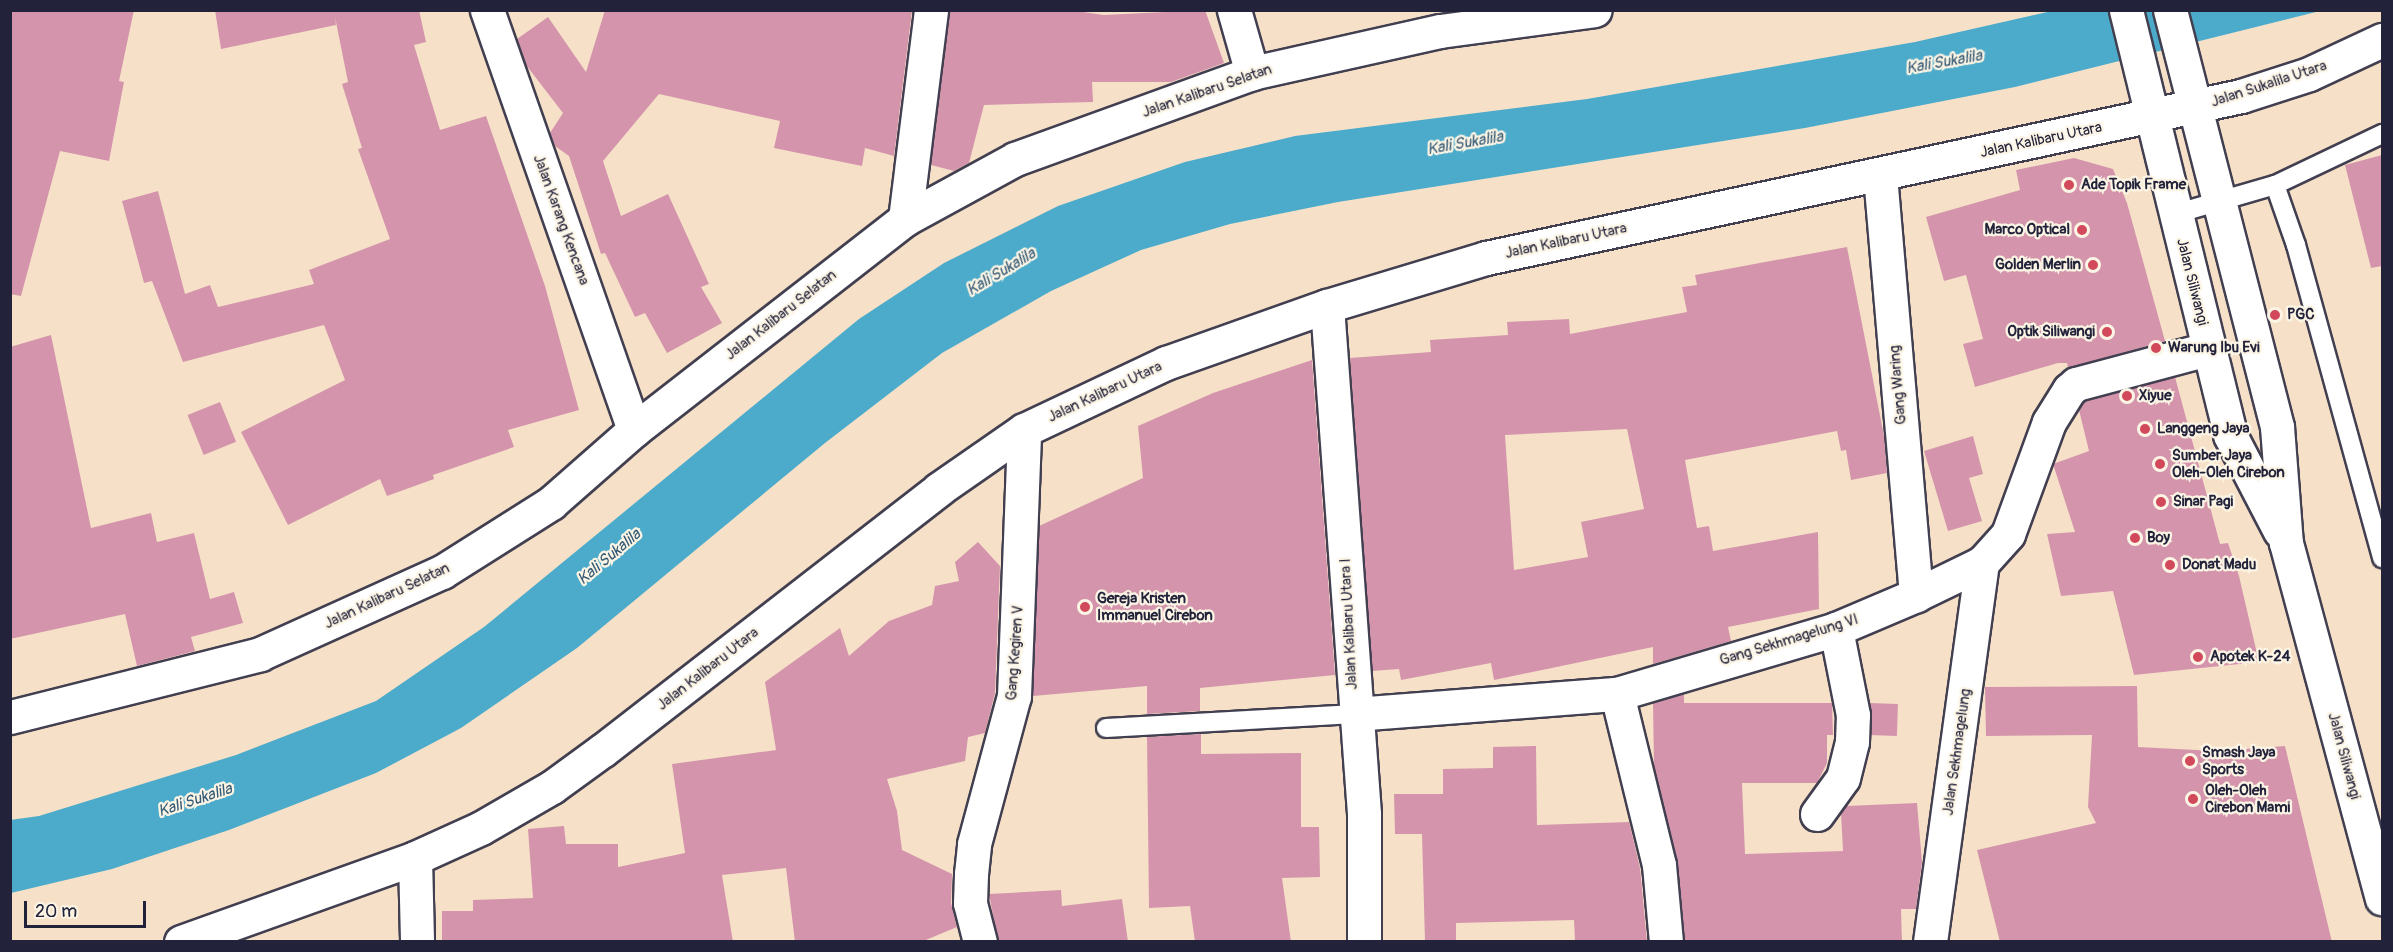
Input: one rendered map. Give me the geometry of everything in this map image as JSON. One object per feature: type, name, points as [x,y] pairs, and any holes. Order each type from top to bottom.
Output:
[{"type":"street","name":"Jalan Karang Kencana","points":[[487,10],[634,430]]},
{"type":"street","points":[[905,219],[931,10]]},
{"type":"street","points":[[1234,10],[1252,73]]},
{"type":"street","name":"Jalan Siliwangi","points":[[2126,10],[2230,435],[2286,543],[2374,831],[2382,898]]},
{"type":"street","name":"Jalan Siliwangi","points":[[2170,10],[2277,427],[2286,543]]},
{"type":"street","name":"Jalan Kalibaru Selatan","points":[[10,717],[260,654],[442,572],[551,503],[634,430],[905,219],[1015,159],[1252,73],[1440,31],[1591,11]]},
{"type":"street","name":"Jalan Sukalila Utara","points":[[2149,106],[2309,74],[2382,40]]},
{"type":"street","name":"Jalan Kalibaru Utara","points":[[181,942],[415,858],[481,828],[552,787],[939,489],[1024,430],[1166,363],[1327,306],[1486,258],[1880,175],[2149,106]]},
{"type":"street","name":"Gang Waring","points":[[1880,175],[1916,595]]},
{"type":"street","name":"Jalan Kalibaru Utara I","points":[[1327,306],[1364,814],[1364,942]]},
{"type":"street","name":"Gang Sekhmagelung VI","points":[[1355,714],[1617,694],[1836,629],[1916,595],[1983,563],[2008,534],[2049,422],[2069,390],[2076,384],[2208,349]]},
{"type":"street","name":"Gang Kegiren V","points":[[980,942],[970,903],[971,874],[974,844],[1014,696],[1024,430]]},
{"type":"street","name":"Jalan Sekhmagelung","points":[[1930,942],[1983,563]]},
{"type":"street","points":[[1817,814],[1844,777],[1852,742],[1854,715],[1836,629]]},
{"type":"street","points":[[1617,694],[1659,865],[1666,942]]},
{"type":"street","points":[[415,858],[417,942]]},
{"type":"lane","points":[[2175,214],[2275,184],[2382,134]]},
{"type":"lane","points":[[2275,184],[2296,245],[2382,558]]},
{"type":"lane","points":[[1106,728],[1355,714]]},
{"type":"water","name":"Kali Sukalila","points":[[2052,11],[2320,11],[2015,87],[1805,128],[1338,202],[1230,224],[1141,250],[1051,291],[942,353],[825,443],[577,648],[461,728],[376,773],[229,830],[112,869],[11,893],[10,820],[39,816],[236,755],[376,701],[484,627],[859,319],[944,263],[1058,206],[1185,162],[1295,136],[1587,99],[1915,42]]},
{"type":"building","points":[[10,10],[134,10],[119,81],[124,82],[109,161],[60,151],[21,296],[10,294]]},
{"type":"building","points":[[215,10],[419,10],[426,42],[414,45],[440,130],[486,116],[545,286],[579,410],[508,430],[514,447],[433,475],[434,479],[387,496],[380,479],[288,525],[241,432],[345,380],[324,325],[183,362],[152,281],[144,283],[122,201],[158,191],[185,294],[210,285],[218,307],[314,284],[309,270],[390,239],[358,149],[362,148],[342,84],[348,82],[335,17],[336,25],[221,49]]},
{"type":"building","points":[[605,10],[912,10],[894,156],[865,148],[862,166],[774,148],[780,121],[659,94],[603,161],[621,216],[668,194],[709,284],[701,287],[722,323],[667,353],[645,313],[635,317],[605,253],[601,254],[569,156],[555,146],[550,133],[563,113],[526,65],[517,39],[548,17],[586,72]]},
{"type":"building","points":[[949,10],[1069,10],[1104,15],[1205,10],[1224,63],[1171,82],[1092,82],[1093,102],[984,105],[969,163],[954,171],[931,165]]},
{"type":"building","points":[[2382,155],[2382,266],[2371,268],[2345,165]]},
{"type":"building","points":[[2074,158],[2113,169],[2127,203],[2165,341],[2068,368],[2067,363],[2058,363],[1975,387],[1963,344],[1983,339],[1966,275],[1944,281],[1926,217],[2020,190],[2016,170]]},
{"type":"building","points":[[1847,247],[1884,436],[1887,473],[1851,480],[1846,450],[1841,451],[1837,431],[1685,460],[1697,528],[1709,526],[1713,551],[1818,532],[1819,609],[1728,627],[1731,641],[1653,664],[1653,647],[1494,680],[1491,663],[1401,680],[1399,669],[1372,671],[1350,358],[1431,352],[1430,340],[1508,335],[1507,322],[1569,319],[1570,334],[1687,312],[1682,287],[1697,285],[1695,275]],"holes":[[[1627,429],[1644,509],[1581,522],[1588,557],[1514,570],[1505,435]]]},
{"type":"building","points":[[51,335],[91,528],[151,513],[157,542],[194,533],[210,599],[234,592],[243,623],[191,637],[195,651],[137,666],[125,614],[10,639],[10,347]]},
{"type":"building","points":[[1312,360],[1335,675],[1200,688],[1200,711],[1147,714],[1147,686],[1033,696],[1039,526],[1143,478],[1138,426],[1213,393]]},
{"type":"building","points":[[2175,377],[2220,544],[2228,543],[2239,576],[2259,662],[2134,675],[2113,591],[2061,596],[2047,534],[2075,532],[2053,464],[2089,451],[2079,410],[2085,401]]},
{"type":"building","points":[[220,402],[236,442],[204,455],[188,415]]},
{"type":"building","points":[[1973,436],[1983,474],[1969,478],[1982,521],[1948,531],[1924,451]]},
{"type":"building","points":[[978,542],[1000,566],[995,693],[985,733],[968,737],[965,761],[887,779],[897,811],[902,850],[952,874],[951,903],[957,927],[921,942],[795,942],[786,868],[722,875],[733,942],[442,942],[442,911],[473,911],[473,900],[533,898],[528,829],[564,826],[566,844],[618,844],[618,867],[685,853],[672,764],[776,750],[765,682],[840,628],[849,656],[889,621],[932,605],[935,586],[959,581],[955,562]]},
{"type":"building","points":[[2137,686],[2138,747],[2216,751],[2285,746],[2332,942],[2000,942],[1977,850],[2096,823],[2088,807],[2092,735],[1986,736],[1985,687]]},
{"type":"building","points":[[1684,694],[1684,703],[1832,703],[1833,735],[1827,735],[1827,763],[1817,783],[1742,783],[1745,854],[1843,851],[1841,813],[1846,806],[1917,803],[1922,862],[1916,909],[1901,909],[1902,942],[1685,942],[1677,861],[1654,766],[1653,703]]},
{"type":"building","points":[[1870,703],[1898,704],[1897,736],[1869,735]]},
{"type":"building","points":[[1201,734],[1201,754],[1301,753],[1301,827],[1319,827],[1320,877],[1282,878],[1291,942],[1195,942],[1190,906],[1149,908],[1147,737]]},
{"type":"building","points":[[1536,746],[1537,825],[1629,822],[1640,868],[1647,942],[1575,942],[1574,920],[1456,923],[1456,942],[1425,942],[1422,834],[1395,834],[1394,794],[1443,794],[1443,769],[1493,768],[1493,747]]},
{"type":"building","points":[[1061,890],[1062,906],[1122,899],[1128,942],[998,942],[989,894]]},
{"type":"place","name":"Ade Topik Frame","points":[[2069,185]]},
{"type":"place","name":"Marco Optical","points":[[2082,230]]},
{"type":"place","name":"Golden Merlin","points":[[2093,265]]},
{"type":"place","name":"PGC","points":[[2275,315]]},
{"type":"place","name":"Optik Siliwangi","points":[[2107,332]]},
{"type":"place","name":"Warung Ibu Evi","points":[[2156,348]]},
{"type":"place","name":"Xiyue","points":[[2127,396]]},
{"type":"place","name":"Langgeng Jaya","points":[[2145,429]]},
{"type":"place","name":"Sumber Jaya Oleh-Oleh Cirebon","points":[[2160,464]]},
{"type":"place","name":"Sinar Pagi","points":[[2161,502]]},
{"type":"place","name":"Boy","points":[[2135,538]]},
{"type":"place","name":"Donat Madu","points":[[2170,565]]},
{"type":"place","name":"Gereja Kristen Immanuel Cirebon","points":[[1085,607]]},
{"type":"place","name":"Apotek K-24","points":[[2198,657]]},
{"type":"place","name":"Smash Jaya Sports","points":[[2190,761]]},
{"type":"place","name":"Oleh-Oleh Cirebon Mami","points":[[2193,799]]}]
